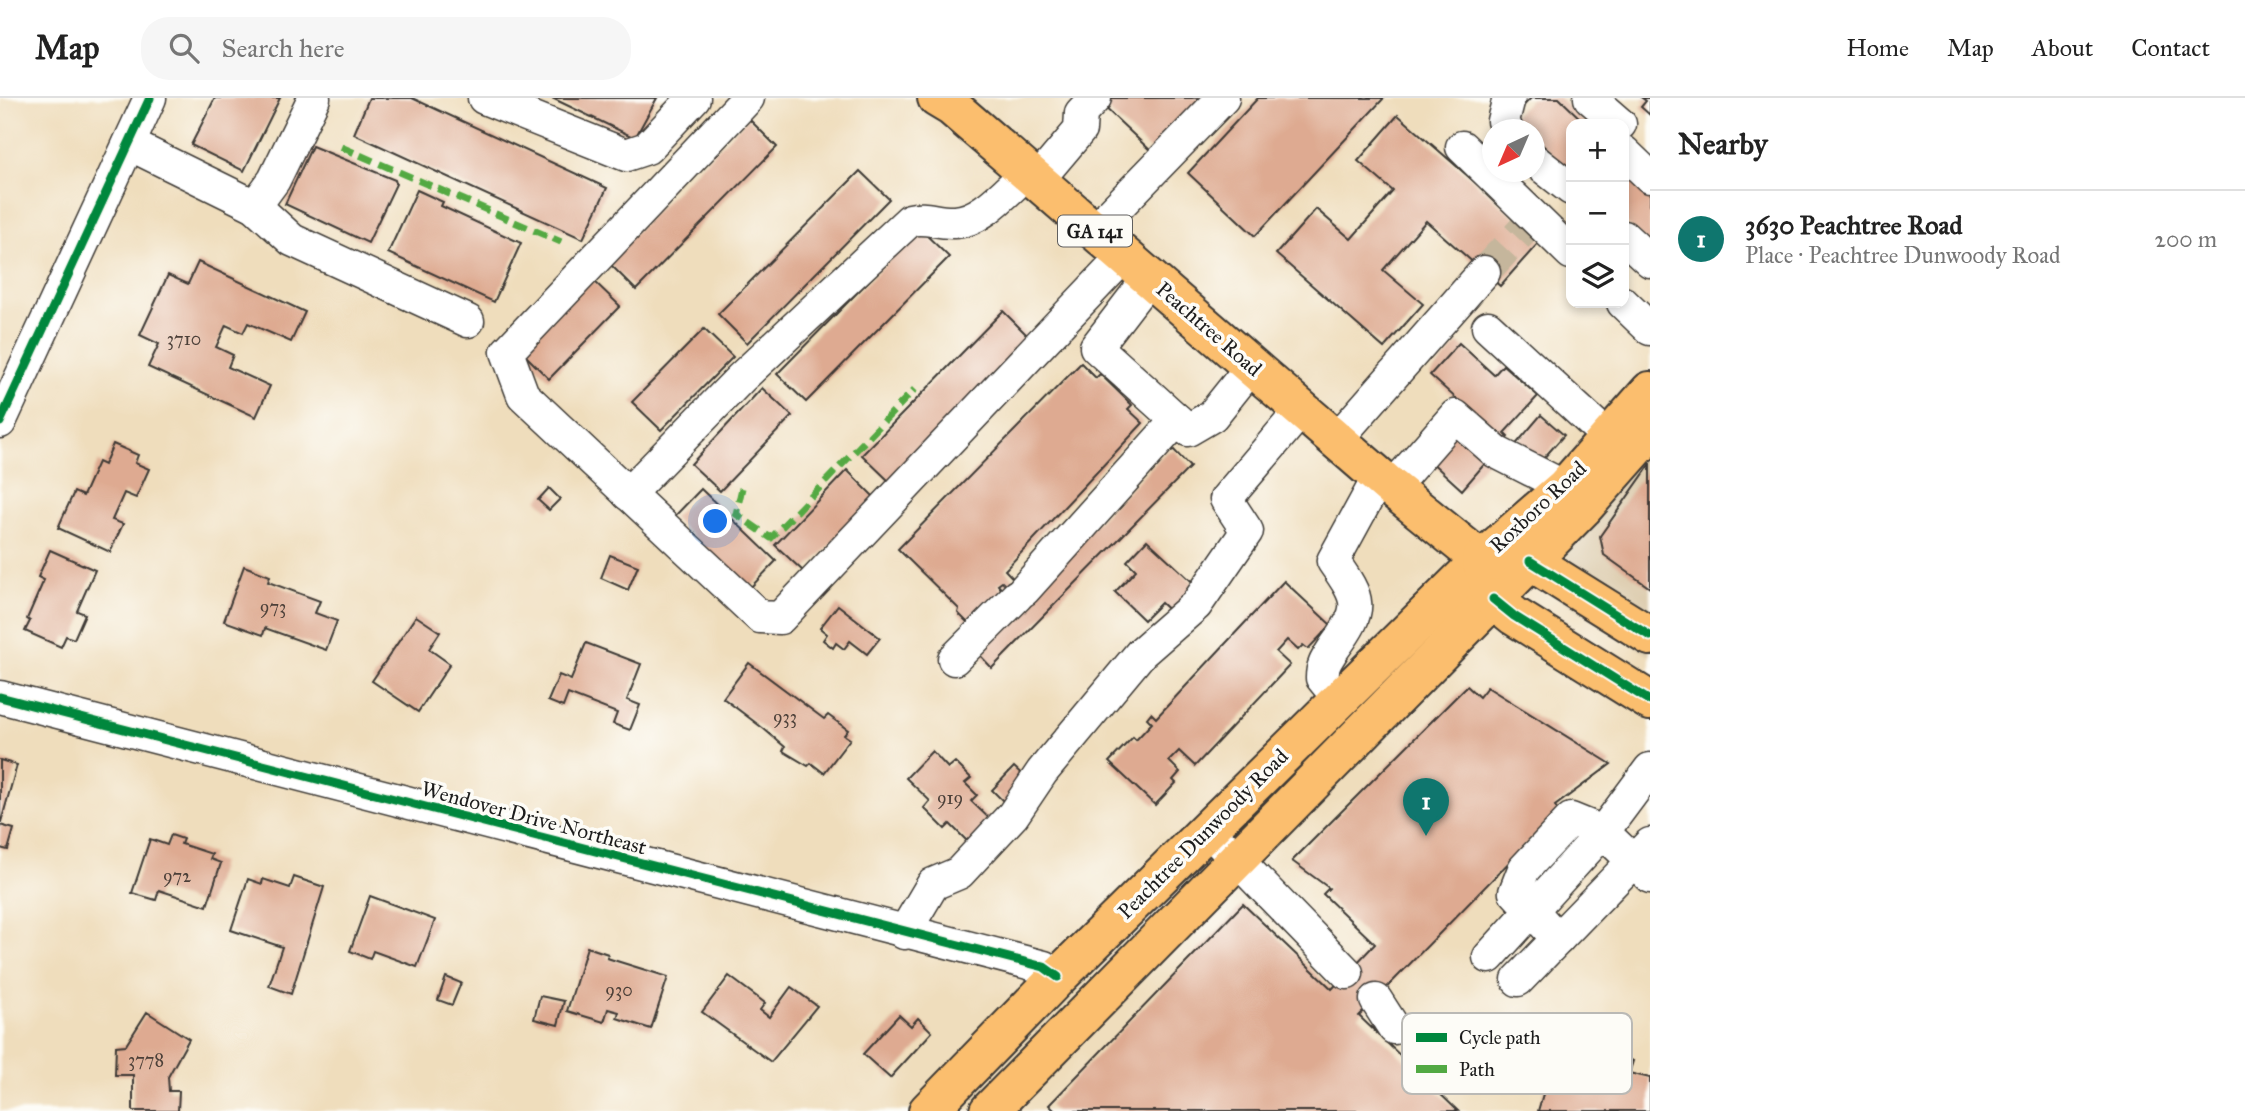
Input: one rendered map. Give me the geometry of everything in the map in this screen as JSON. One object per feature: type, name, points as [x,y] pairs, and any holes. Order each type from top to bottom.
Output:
[{"type":"main road","name":"Peachtree Road","points":[[937,98],[952,107],[1386,482],[1481,560]]},
{"type":"main road","name":"Roxboro Road","points":[[1481,560],[1565,487],[1650,391]]},
{"type":"main road","name":"Roxboro Road","points":[[1530,561],[1614,474],[1650,432]]},
{"type":"main road","points":[[1650,636],[1530,561],[1481,560],[1493,599],[1514,616],[1650,701]]},
{"type":"main road","name":"Peachtree Dunwoody Road","points":[[944,1105],[1058,977],[1481,560]]},
{"type":"main road","name":"Peachtree Dunwoody Road","points":[[989,1111],[1530,561]]},
{"type":"street","points":[[0,422],[16,370],[49,287],[129,144],[150,98]]},
{"type":"street","points":[[256,206],[274,180],[314,98]]},
{"type":"street","points":[[484,98],[626,155],[647,148],[694,98]]},
{"type":"street","points":[[748,98],[507,352],[523,395],[760,617],[780,618],[1137,267]]},
{"type":"street","points":[[628,494],[741,378],[910,220],[922,216],[936,221],[957,223],[978,215],[1032,177],[1080,130],[1081,113],[1095,98]]},
{"type":"street","points":[[1094,231],[1223,98]]},
{"type":"street","points":[[1504,119],[1509,98]]},
{"type":"street","points":[[1566,98],[1589,119]]},
{"type":"street","points":[[1590,98],[1614,119]]},
{"type":"street","points":[[1629,132],[1650,150]]},
{"type":"street","points":[[129,144],[256,206],[292,240],[468,321]]},
{"type":"street","points":[[1462,147],[1530,222],[1566,249]]},
{"type":"street","points":[[1629,157],[1650,177]]},
{"type":"street","points":[[1545,168],[1566,185]]},
{"type":"street","points":[[1629,242],[1650,261]]},
{"type":"street","points":[[1137,267],[1097,347],[1188,430],[1212,416],[1252,366]]},
{"type":"street","points":[[1337,439],[1485,272]]},
{"type":"street","points":[[1628,308],[1650,329]]},
{"type":"street","points":[[1488,327],[1609,438]]},
{"type":"street","points":[[904,933],[933,884],[959,873],[1013,815],[1042,772],[1141,653],[1196,605],[1247,531],[1226,499],[1302,409]]},
{"type":"street","points":[[1339,699],[1322,678],[1322,666],[1356,619],[1354,591],[1333,561],[1386,482],[1455,416],[1459,416],[1496,452],[1565,487]]},
{"type":"street","points":[[954,659],[1020,593],[1177,420]]},
{"type":"street","name":"Wendover Drive Northeast","points":[[0,696],[904,933],[1044,967],[1058,977]]},
{"type":"street","points":[[1602,832],[1650,769]]},
{"type":"street","points":[[1518,980],[1558,939],[1644,860],[1602,832],[1571,819],[1524,869],[1515,892],[1558,939]]},
{"type":"street","points":[[1207,829],[1347,973]]},
{"type":"street","points":[[1489,957],[1532,912]]},
{"type":"street","points":[[1376,1000],[1394,1028]]},
{"type":"shaded area","points":[[1650,410],[1650,656],[1505,564]]},
{"type":"building","points":[[215,98],[280,98],[244,171],[191,145]]},
{"type":"building","points":[[369,98],[412,98],[607,188],[583,239],[354,134]]},
{"type":"building","points":[[552,98],[657,98],[635,138]]},
{"type":"building","points":[[1103,98],[1207,98],[1153,153],[1099,102]]},
{"type":"building","points":[[1258,98],[1384,98],[1255,236],[1188,173]]},
{"type":"building","points":[[1531,98],[1559,98],[1581,119],[1566,119],[1566,167],[1545,147],[1545,119],[1513,117]]},
{"type":"building","points":[[1642,98],[1650,98],[1650,115],[1641,107],[1646,101]]},
{"type":"building","points":[[1398,115],[1541,240],[1500,286],[1426,221],[1383,270],[1423,304],[1384,348],[1276,254],[1316,209],[1351,239],[1393,191],[1358,161]]},
{"type":"building","points":[[748,118],[777,147],[636,290],[607,261]]},
{"type":"building","points":[[312,146],[395,180],[396,184],[368,243],[285,204]]},
{"type":"building","points":[[1629,164],[1650,184],[1650,245],[1629,226]]},
{"type":"building","points":[[860,171],[889,199],[747,343],[718,314]]},
{"type":"building","points":[[417,190],[443,202],[441,206],[521,243],[494,302],[388,253]]},
{"type":"building","points":[[920,229],[949,257],[806,402],[777,374]]},
{"type":"building","points":[[198,262],[305,312],[291,342],[248,323],[243,333],[226,325],[216,347],[233,355],[228,367],[270,386],[256,417],[148,367],[159,344],[140,335],[168,275],[188,284]]},
{"type":"building","points":[[591,278],[620,306],[549,379],[520,350]]},
{"type":"building","points":[[1003,311],[1032,340],[891,483],[862,455]]},
{"type":"building","points":[[704,329],[733,357],[661,430],[632,402]]},
{"type":"building","points":[[1459,343],[1494,375],[1503,365],[1538,396],[1504,433],[1508,437],[1462,490],[1429,460],[1470,411],[1430,375]]},
{"type":"building","points":[[1081,363],[1096,378],[1100,374],[1132,405],[1128,409],[1143,423],[1005,570],[1027,593],[1166,452],[1174,450],[1190,467],[992,668],[974,649],[1021,600],[1002,582],[998,585],[1007,596],[974,629],[958,613],[959,609],[898,549]]},
{"type":"building","points":[[762,388],[792,416],[720,491],[691,464]]},
{"type":"building","points":[[1541,415],[1564,435],[1535,468],[1512,449]]},
{"type":"building","points":[[113,444],[138,455],[135,463],[149,469],[136,498],[124,493],[112,520],[123,524],[110,552],[58,528],[74,492],[83,496],[98,462],[104,465]]},
{"type":"building","points":[[1650,465],[1650,588],[1604,555],[1600,536]]},
{"type":"building","points":[[847,470],[875,498],[804,572],[775,545]]},
{"type":"building","points":[[549,488],[560,499],[549,510],[538,500]]},
{"type":"building","points":[[701,489],[776,561],[748,590],[673,518]]},
{"type":"building","points":[[1147,540],[1201,590],[1176,617],[1161,603],[1144,620],[1115,592],[1136,570],[1127,561]]},
{"type":"building","points":[[50,550],[95,570],[77,611],[85,614],[74,639],[66,636],[61,647],[25,631],[30,621],[27,619],[44,580],[38,577]]},
{"type":"building","points":[[610,555],[638,566],[628,590],[601,578]]},
{"type":"building","points":[[244,566],[270,576],[268,582],[320,601],[315,613],[337,621],[326,650],[265,628],[263,635],[224,621]]},
{"type":"building","points":[[1284,581],[1331,625],[1308,649],[1303,645],[1298,650],[1287,640],[1276,652],[1290,665],[1195,766],[1179,751],[1169,761],[1180,772],[1173,780],[1176,783],[1155,805],[1109,762],[1133,737],[1136,740],[1152,723],[1147,718],[1151,713],[1156,718]]},
{"type":"building","points":[[838,605],[880,638],[867,654],[850,641],[844,649],[836,643],[833,648],[823,640],[827,634],[820,628]]},
{"type":"building","points":[[416,616],[440,632],[429,649],[450,664],[418,712],[372,681]]},
{"type":"building","points":[[586,643],[641,664],[627,700],[640,705],[630,730],[613,724],[617,713],[568,694],[563,707],[548,701],[559,675],[571,680]]},
{"type":"building","points":[[749,663],[824,719],[828,715],[848,730],[844,735],[850,739],[824,773],[811,763],[808,766],[783,751],[785,747],[723,698]]},
{"type":"building","points":[[1467,686],[1479,697],[1487,687],[1611,764],[1555,806],[1559,811],[1359,1016],[1402,1057],[1402,1094],[1440,1094],[1458,1111],[1055,1111],[1049,1105],[1243,904],[1332,989],[1375,944],[1323,894],[1329,888],[1292,861]]},
{"type":"building","points":[[932,751],[948,768],[955,762],[971,778],[965,783],[977,795],[971,801],[996,825],[974,848],[950,824],[945,829],[924,808],[930,801],[906,778]]},
{"type":"building","points":[[0,760],[17,765],[1,822],[0,822]]},
{"type":"building","points":[[1014,767],[1028,780],[1006,804],[992,790]]},
{"type":"building","points":[[0,825],[14,829],[8,850],[0,848]]},
{"type":"building","points":[[171,835],[183,839],[181,844],[212,854],[210,859],[221,863],[207,906],[159,890],[156,900],[132,893],[150,839],[167,845]]},
{"type":"building","points":[[294,877],[324,887],[291,994],[269,986],[282,947],[231,930],[248,879],[262,884],[263,879],[290,888]]},
{"type":"building","points":[[370,896],[435,920],[417,967],[373,951],[370,959],[350,951]]},
{"type":"building","points":[[587,947],[608,954],[607,958],[668,977],[651,1029],[617,1018],[619,1012],[608,1009],[604,1022],[567,1011]]},
{"type":"building","points":[[729,976],[765,1003],[760,1010],[769,1017],[791,987],[817,1006],[771,1062],[702,1012]]},
{"type":"building","points":[[446,977],[461,983],[452,1005],[438,1000]]},
{"type":"building","points":[[540,996],[564,1001],[558,1025],[534,1019]]},
{"type":"building","points":[[147,1012],[189,1039],[168,1077],[169,1091],[179,1091],[178,1111],[133,1111],[133,1075],[115,1075],[116,1046],[126,1045]]},
{"type":"building","points":[[899,1015],[911,1026],[918,1018],[932,1032],[890,1078],[863,1054]]},
{"type":"building","points":[[1632,1074],[1650,1078],[1650,1111],[1538,1111],[1543,1094],[1632,1094]]},
{"type":"tunnel","points":[[1484,272],[1526,227]]},
{"type":"marked path","points":[[341,147],[561,242]]},
{"type":"marked path","points":[[742,488],[736,514],[771,538],[915,389]]},
{"type":"cycle path","points":[[0,422],[150,98]]},
{"type":"cycle path","points":[[1530,561],[1650,636]]},
{"type":"cycle path","points":[[1493,599],[1514,616],[1650,701]]},
{"type":"cycle path","points":[[0,697],[1044,967],[1058,977]]},
{"type":"place","name":"3630 Peachtree Road","points":[[1426,836]]}]
